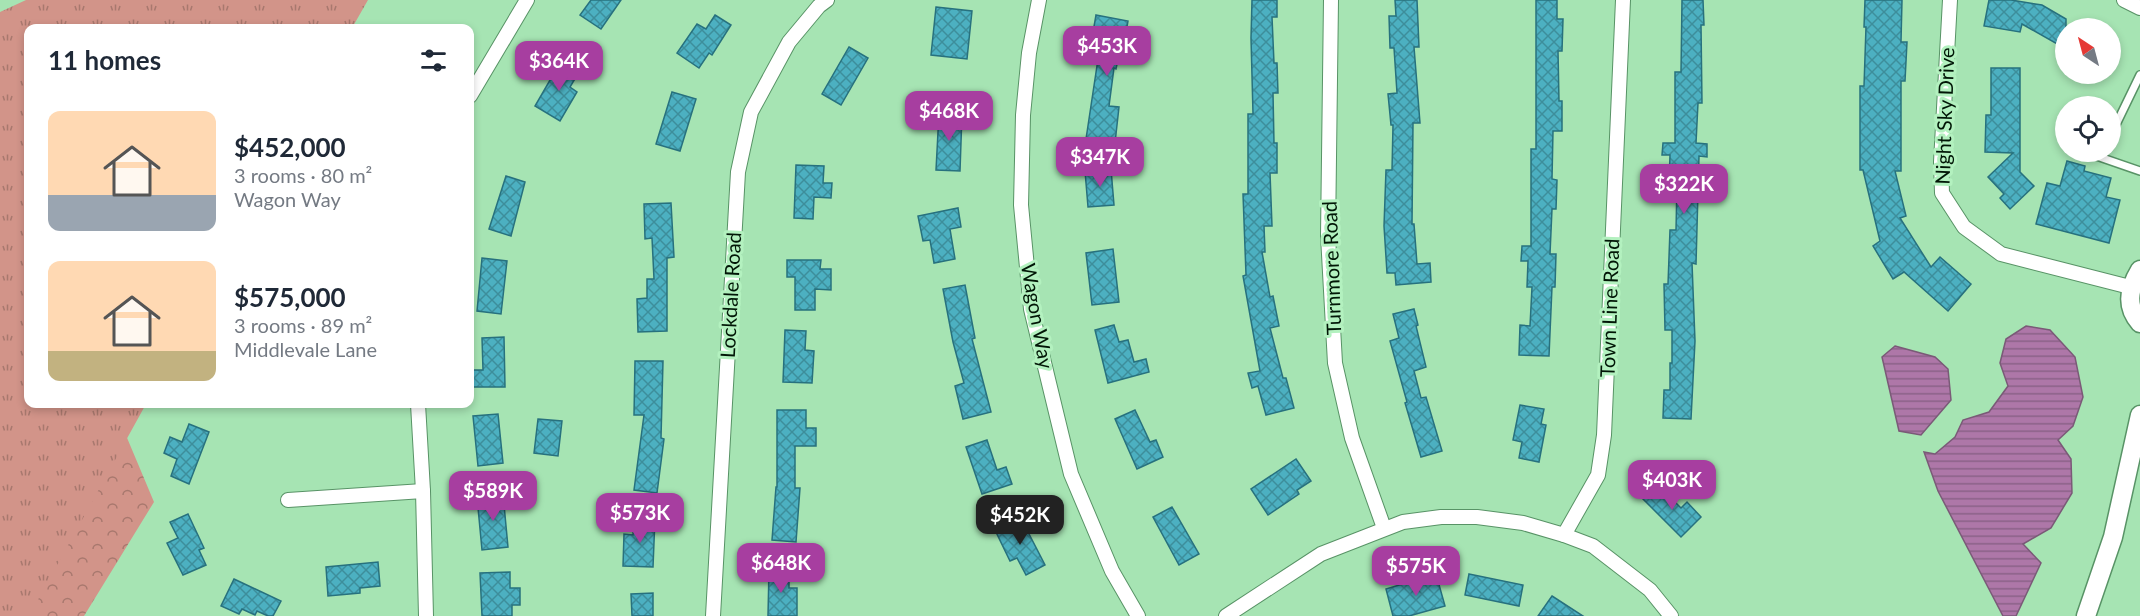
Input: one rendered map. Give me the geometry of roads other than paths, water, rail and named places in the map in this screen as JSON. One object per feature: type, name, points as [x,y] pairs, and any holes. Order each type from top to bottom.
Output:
[{"type":"street","points":[[474,89],[527,0]]},
{"type":"street","name":"Lockdale Road","points":[[713,616],[738,172],[751,112],[789,42],[819,6],[827,0]]},
{"type":"street","name":"Wagon Way","points":[[1039,0],[1029,54],[1023,115],[1021,205],[1031,309],[1071,474],[1112,571],[1138,616]]},
{"type":"street","name":"Turnmore Road","points":[[1331,0],[1328,236],[1335,363],[1352,438],[1384,528]]},
{"type":"street","name":"Town Line Road","points":[[1564,535],[1598,475],[1604,435],[1623,0]]},
{"type":"street","name":"Night Sky Drive","points":[[1950,0],[1941,162],[1942,194],[1964,227],[2001,254],[2130,287]]},
{"type":"street","points":[[2124,0],[2140,8]]},
{"type":"street","points":[[2140,270],[2130,287],[2129,302],[2134,316],[2140,323]]},
{"type":"street","points":[[418,408],[426,616]]},
{"type":"street","points":[[2086,616],[2113,537],[2140,415]]},
{"type":"street","points":[[288,500],[423,491]]},
{"type":"street","points":[[1226,616],[1321,554],[1402,522],[1441,517],[1477,517],[1523,523],[1593,546],[1650,590],[1671,616]]},
{"type":"lane","points":[[2121,114],[2140,75]]},
{"type":"lane","points":[[2120,162],[2140,171]]}]
